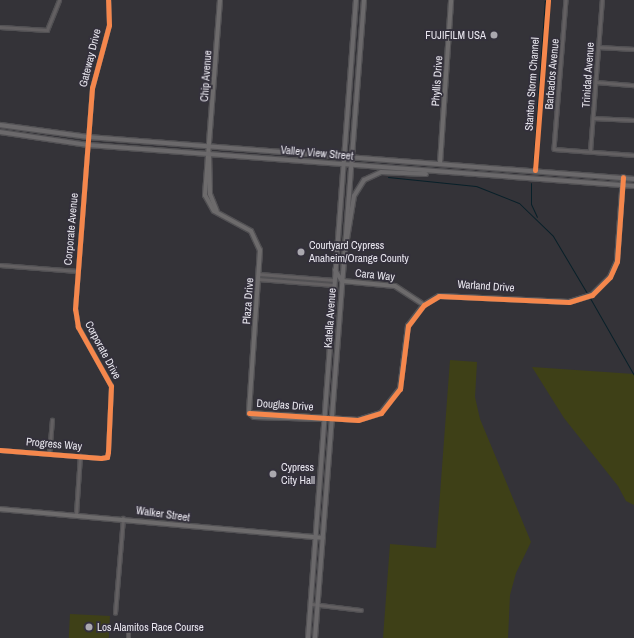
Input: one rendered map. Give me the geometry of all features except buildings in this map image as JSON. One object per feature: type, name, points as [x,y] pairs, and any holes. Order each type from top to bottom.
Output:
[{"type":"main road","name":"Katella Avenue","points":[[308,638],[356,0]]},
{"type":"main road","name":"Katella Avenue","points":[[315,638],[364,0]]},
{"type":"main road","name":"Valley View Street","points":[[0,125],[88,137],[634,178]]},
{"type":"main road","name":"Valley View Street","points":[[0,132],[88,145],[634,186]]},
{"type":"main road","points":[[345,249],[354,196],[364,180],[381,172],[436,172]]},
{"type":"main road","points":[[335,269],[342,281]]},
{"type":"main road","points":[[334,280],[342,289]]},
{"type":"street","points":[[0,27],[47,30],[59,0]]},
{"type":"street","name":"Gateway Drive","points":[[88,145],[92,88],[109,25],[108,0]]},
{"type":"street","name":"Chip Avenue","points":[[209,153],[220,0]]},
{"type":"street","name":"Phyllis Drive","points":[[440,163],[451,0]]},
{"type":"street","name":"Barbados Avenue","points":[[566,0],[554,149],[590,152]]},
{"type":"street","name":"Trinidad Avenue","points":[[590,152],[602,0]]},
{"type":"street","points":[[598,47],[634,49]]},
{"type":"street","points":[[596,82],[634,85]]},
{"type":"street","points":[[593,118],[634,120]]},
{"type":"street","name":"Corporate Avenue","points":[[75,316],[77,271],[88,145]]},
{"type":"street","points":[[590,152],[634,155]]},
{"type":"street","name":"Plaza Drive","points":[[209,153],[205,194],[211,208],[245,226],[255,238],[260,250],[249,413]]},
{"type":"street","name":"Warland Drive","points":[[424,305],[452,294],[569,302],[587,298],[592,295],[610,278],[617,261],[623,177]]},
{"type":"street","points":[[0,265],[77,271]]},
{"type":"street","points":[[259,274],[334,280]]},
{"type":"street","points":[[258,279],[334,285]]},
{"type":"street","name":"Cara Way","points":[[342,281],[395,286],[424,305]]},
{"type":"street","points":[[332,420],[370,419],[391,404],[401,384],[408,326],[424,305]]},
{"type":"street","name":"Corporate Drive","points":[[75,316],[108,378],[113,395],[107,457]]},
{"type":"street","name":"Douglas Drive","points":[[249,413],[332,420]]},
{"type":"street","points":[[49,454],[52,420]]},
{"type":"street","name":"Progress Way","points":[[0,450],[107,457]]},
{"type":"street","points":[[76,514],[80,456]]},
{"type":"street","name":"Walker Street","points":[[0,509],[123,518],[323,538]]},
{"type":"street","points":[[115,613],[123,518]]},
{"type":"street","points":[[310,604],[361,610]]},
{"type":"street","points":[[128,633],[128,638]]},
{"type":"green space","points":[[450,360],[477,362],[475,397],[480,419],[531,542],[516,573],[510,595],[508,638],[383,638],[390,544],[436,548]]},
{"type":"green space","points":[[532,367],[634,374],[634,505],[626,501],[618,486],[564,418]]},
{"type":"green space","name":"Los Alamitos Race Course","points":[[70,614],[110,616],[109,638],[69,638]]},
{"type":"waterway","name":"Stanton Storm Channel","points":[[533,166],[545,0]]},
{"type":"waterway","points":[[388,177],[476,186],[519,203],[553,236],[588,295]]},
{"type":"waterway","name":"Stanton Storm Channel","points":[[531,183],[531,204],[537,217]]},
{"type":"waterway","points":[[590,298],[634,375]]},
{"type":"cycle path","points":[[0,450],[101,458],[107,457],[111,386],[78,327],[75,309],[92,88],[109,25],[108,0]]},
{"type":"cycle path","name":"Stanton Storm Channel","points":[[535,170],[548,0]]},
{"type":"cycle path","points":[[249,413],[358,420],[381,413],[400,389],[408,326],[424,305],[439,296],[569,302],[592,295],[610,277],[617,261],[623,177]]},
{"type":"place","name":"FUJIFILM USA","points":[[494,35]]},
{"type":"place","name":"Courtyard Cypress Anaheim/Orange County","points":[[301,252]]},
{"type":"place","name":"Cypress City Hall","points":[[273,474]]},
{"type":"place","name":"Los Alamitos Race Course","points":[[89,627]]}]
